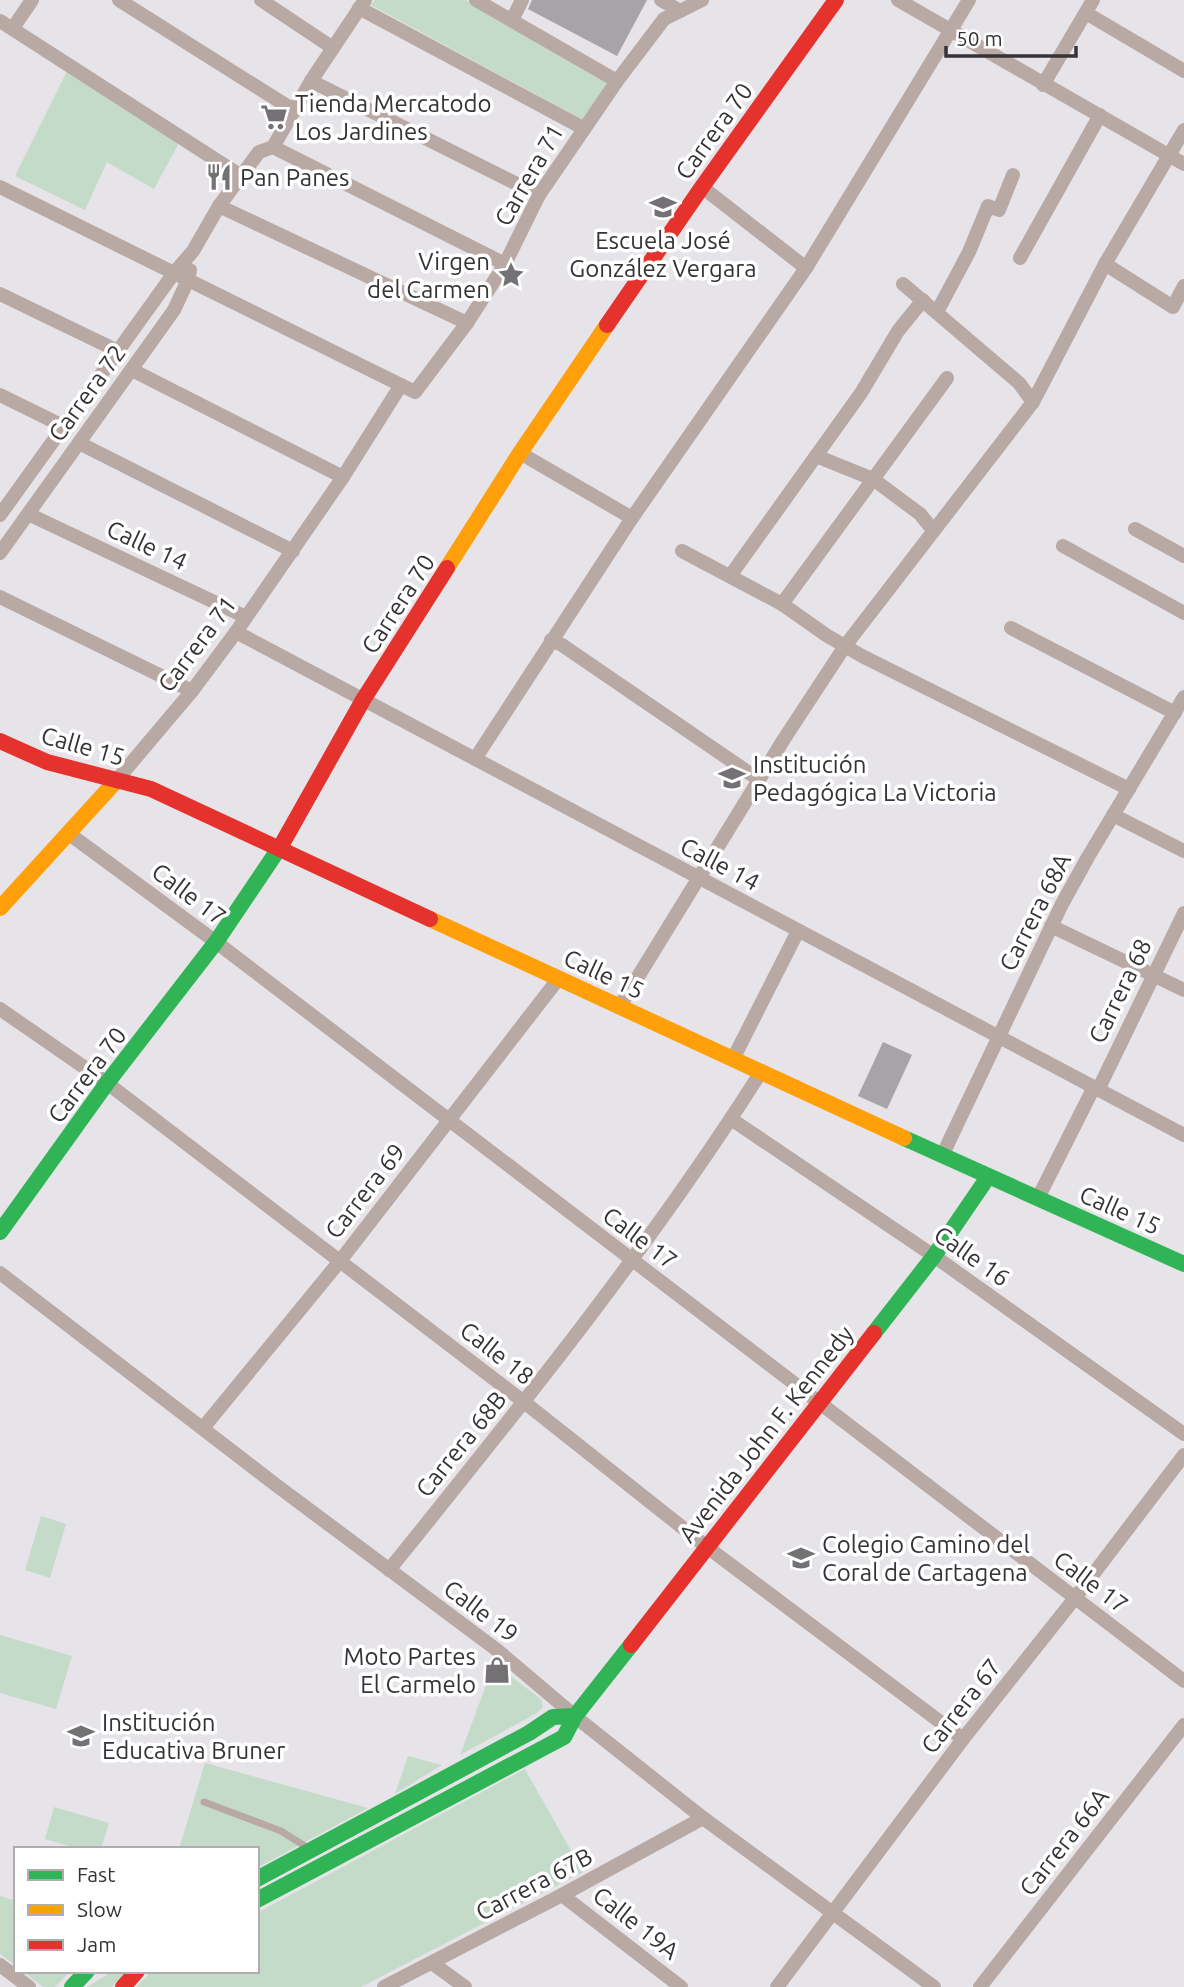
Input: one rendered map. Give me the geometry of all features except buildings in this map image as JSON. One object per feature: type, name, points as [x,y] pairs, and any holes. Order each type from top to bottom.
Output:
[{"type":"street","points":[[32,0],[7,25],[241,176]]},
{"type":"street","points":[[119,0],[295,111]]},
{"type":"street","points":[[261,0],[333,48]]},
{"type":"street","points":[[476,0],[617,81]]},
{"type":"street","points":[[512,20],[522,0]]},
{"type":"street","points":[[661,0],[680,10]]},
{"type":"street","name":"Carrera 71","points":[[0,908],[116,781],[192,691],[408,388],[467,323],[505,264],[539,195],[617,81],[664,19],[702,0]]},
{"type":"street","name":"Carrera 70","points":[[0,1232],[107,1083],[216,942],[280,848],[363,700],[520,453],[702,187],[836,0]]},
{"type":"street","points":[[898,0],[1184,164]]},
{"type":"street","points":[[475,759],[632,518],[806,268],[970,0]]},
{"type":"street","points":[[1043,85],[1093,0]]},
{"type":"street","points":[[362,4],[583,128]]},
{"type":"street","name":"Carrera 72","points":[[0,515],[6,495],[63,426],[174,273],[193,251],[219,206],[241,176],[259,152],[273,147],[311,81],[362,4]]},
{"type":"street","points":[[1086,13],[1184,71]]},
{"type":"street","points":[[311,81],[539,195]]},
{"type":"street","points":[[1020,258],[1100,115]]},
{"type":"street","points":[[620,1006],[758,779],[845,646],[1033,402],[1105,264],[1184,130]]},
{"type":"street","points":[[273,147],[505,264]]},
{"type":"street","points":[[937,312],[969,253],[988,206],[999,210],[1013,176]]},
{"type":"street","points":[[0,187],[408,388]]},
{"type":"street","points":[[702,187],[806,268]]},
{"type":"street","points":[[219,206],[467,323]]},
{"type":"street","name":"Carrera 72","points":[[0,553],[174,310],[188,280],[193,251]]},
{"type":"street","points":[[1105,264],[1172,307],[1184,286]]},
{"type":"street","points":[[903,284],[1019,383],[1033,402]]},
{"type":"street","points":[[0,294],[118,351]]},
{"type":"street","points":[[730,576],[861,393],[898,331],[923,300]]},
{"type":"street","points":[[132,370],[343,477]]},
{"type":"street","points":[[782,604],[947,378]]},
{"type":"street","points":[[0,395],[63,426]]},
{"type":"street","points":[[79,443],[293,551]]},
{"type":"street","points":[[520,453],[632,518]]},
{"type":"street","points":[[816,456],[873,479],[920,514],[933,530]]},
{"type":"street","name":"Calle 14","points":[[28,514],[246,617]]},
{"type":"street","points":[[1135,529],[1184,556]]},
{"type":"street","points":[[1063,546],[1184,613]]},
{"type":"street","points":[[682,551],[782,604],[845,646],[1129,789]]},
{"type":"street","points":[[0,597],[192,691]]},
{"type":"street","points":[[1011,628],[1175,713]]},
{"type":"street","name":"Calle 14","points":[[236,632],[1184,1135]]},
{"type":"street","points":[[551,640],[758,779]]},
{"type":"street","name":"Carrera 68A","points":[[942,1156],[1051,926],[1113,815],[1184,697]]},
{"type":"street","name":"Calle 15","points":[[0,741],[47,762],[151,789],[942,1156],[1184,1264]]},
{"type":"street","points":[[1113,815],[1184,851]]},
{"type":"street","name":"Calle 17","points":[[68,833],[216,942],[1184,1681]]},
{"type":"street","name":"Carrera 68","points":[[1038,1198],[1184,913]]},
{"type":"street","points":[[1051,926],[1184,990]]},
{"type":"street","points":[[733,1059],[798,931]]},
{"type":"street","name":"Carrera 69","points":[[203,1428],[340,1261],[559,978]]},
{"type":"street","name":"Calle 18","points":[[0,1009],[107,1083],[524,1402],[708,1547],[962,1739]]},
{"type":"street","name":"Carrera 68B","points":[[389,1570],[524,1402],[632,1260],[761,1072]]},
{"type":"street","name":"Calle 16","points":[[731,1119],[934,1256],[1184,1434]]},
{"type":"street","name":"Avenida John F. Kennedy","points":[[259,1899],[564,1737],[575,1716],[934,1256],[988,1177]]},
{"type":"street","name":"Calle 19","points":[[1,1276],[497,1650],[703,1818],[934,1987]]},
{"type":"street","name":"Carrera 67","points":[[777,1987],[962,1739],[1075,1598],[1184,1455]]},
{"type":"street","points":[[259,1878],[459,1767],[529,1733],[553,1717],[575,1716]]},
{"type":"street","name":"Carrera 66A","points":[[980,1987],[1184,1725]]},
{"type":"street","name":"Carrera 67B","points":[[384,1987],[703,1818]]},
{"type":"street","name":"Calle 19A","points":[[562,1895],[681,1987]]},
{"type":"street","points":[[432,1963],[465,1987]]},
{"type":"street","points":[[0,1965],[29,1987]]},
{"type":"street","points":[[72,1987],[85,1973]]},
{"type":"street","points":[[122,1987],[135,1973]]},
{"type":"lane","points":[[204,1802],[281,1831],[312,1850]]},
{"type":"green space","points":[[375,0],[466,0],[612,82],[583,120],[371,5]]},
{"type":"green space","points":[[67,71],[179,143],[154,189],[107,162],[85,210],[15,176]]},
{"type":"green space","points":[[41,1516],[66,1524],[50,1578],[25,1570]]},
{"type":"green space","points":[[0,1635],[72,1656],[56,1709],[0,1693]]},
{"type":"green space","points":[[494,1664],[541,1699],[543,1707],[537,1713],[460,1755]]},
{"type":"green space","points":[[408,1756],[442,1765],[395,1794]]},
{"type":"green space","points":[[205,1763],[368,1808],[259,1867],[259,1847],[180,1847]]},
{"type":"green space","points":[[525,1769],[583,1872],[361,1987],[136,1987],[150,1973],[259,1973],[259,1912]]},
{"type":"green space","points":[[54,1807],[109,1823],[102,1847],[72,1847],[45,1839]]},
{"type":"green space","points":[[0,1896],[14,1900],[14,1964],[0,1954]]},
{"type":"green space","points":[[26,1973],[69,1973],[55,1987],[43,1987]]},
{"type":"green space","points":[[110,1973],[124,1973],[112,1987],[87,1987]]},
{"type":"traffic: fast","points":[[0,1232],[107,1083],[216,942],[282,844]]},
{"type":"traffic: fast","points":[[904,1138],[1184,1264]]},
{"type":"traffic: fast","points":[[874,1333],[934,1256],[988,1177]]},
{"type":"traffic: fast","points":[[259,1899],[564,1737],[575,1716],[631,1645]]},
{"type":"traffic: fast","points":[[259,1878],[529,1733],[553,1717],[575,1716]]},
{"type":"traffic: fast","points":[[72,1987],[85,1973]]},
{"type":"traffic: slow","points":[[447,568],[520,453],[607,325]]},
{"type":"traffic: slow","points":[[0,908],[116,781]]},
{"type":"traffic: slow","points":[[430,919],[904,1138]]},
{"type":"traffic: jam","points":[[607,325],[836,0]]},
{"type":"traffic: jam","points":[[282,844],[363,700],[447,568]]},
{"type":"traffic: jam","points":[[0,741],[47,762],[151,789],[430,919]]},
{"type":"traffic: jam","points":[[631,1645],[874,1333]]},
{"type":"traffic: jam","points":[[123,1987],[135,1973]]},
{"type":"place","name":"Tienda Mercatodo Los Jardines","points":[[274,117]]},
{"type":"place","name":"Pan Panes","points":[[219,177]]},
{"type":"place","name":"Escuela José González Vergara","points":[[663,207]]},
{"type":"place","name":"Virgen del Carmen","points":[[511,275]]},
{"type":"place","name":"Institución Pedagógica La Victoria","points":[[732,778]]},
{"type":"place","name":"Colegio Camino del Coral de Cartagena","points":[[801,1558]]},
{"type":"place","name":"Moto Partes El Carmelo","points":[[497,1670]]},
{"type":"place","name":"Institución Educativa Bruner","points":[[81,1736]]}]
